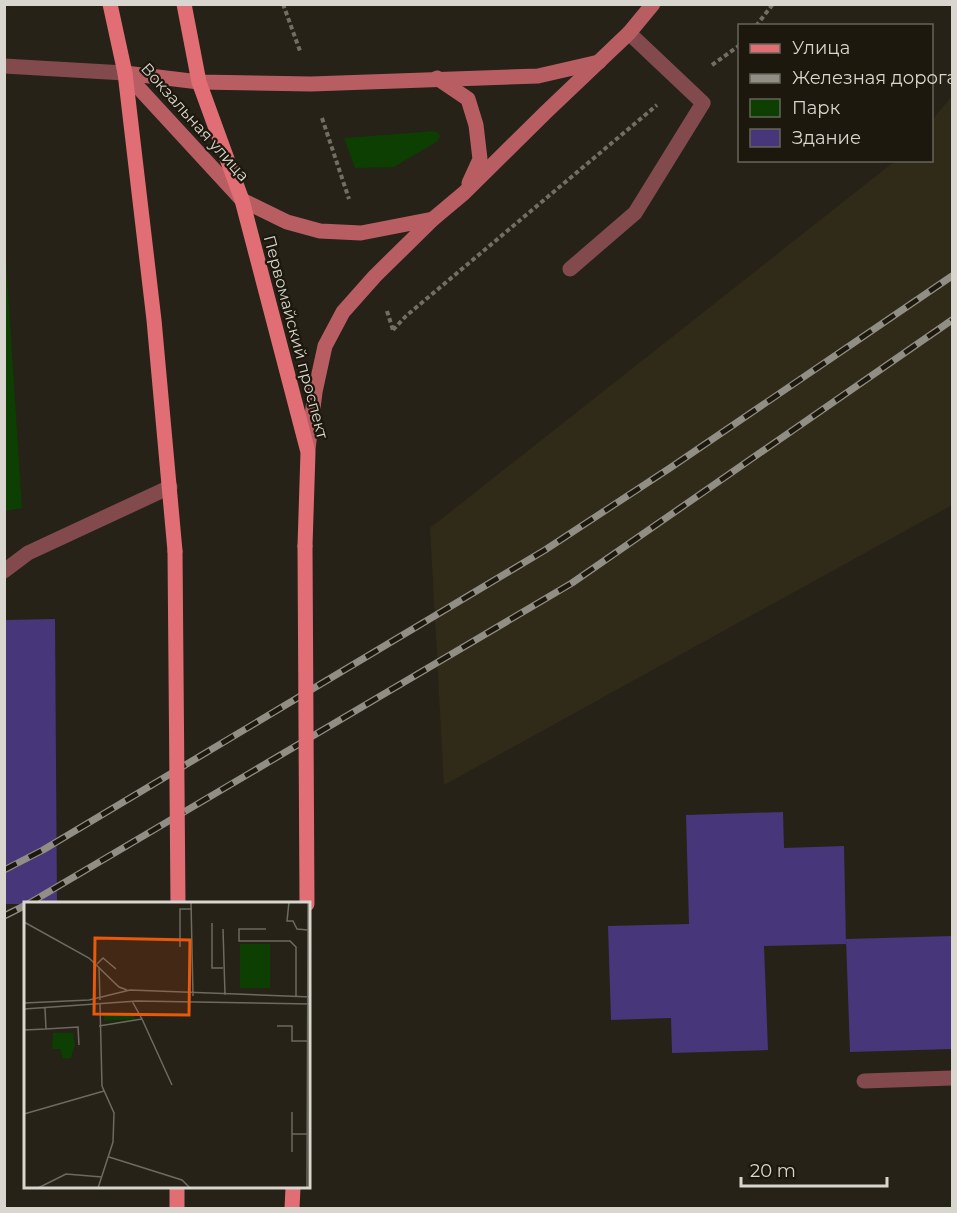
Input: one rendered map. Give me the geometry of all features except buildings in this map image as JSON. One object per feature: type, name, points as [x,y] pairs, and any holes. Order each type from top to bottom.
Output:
[{"type":"main road","points":[[110,4],[125,73],[154,320],[175,551],[178,902]]},
{"type":"main road","name":"Первомайский проспект","points":[[184,4],[198,82],[242,200],[308,452],[305,546],[307,902]]},
{"type":"main road","name":"Вокзальная улица","points":[[308,452],[315,392],[325,346],[343,312],[375,276],[433,219],[465,194],[629,33],[654,4]]},
{"type":"main road","name":"Вокзальная улица","points":[[125,73],[198,82],[311,84],[538,76],[599,62]]},
{"type":"main road","name":"Вокзальная улица","points":[[125,73],[242,200],[287,222],[320,231],[361,233],[433,219]]},
{"type":"main road","name":"Вокзальная улица","points":[[436,78],[468,99],[476,125],[480,159],[465,194]]},
{"type":"main road","points":[[177,1189],[177,1209]]},
{"type":"main road","points":[[292,1209],[293,1189]]},
{"type":"street","points":[[570,269],[635,213],[704,103],[629,33]]},
{"type":"street","points":[[4,66],[125,73]]},
{"type":"street","points":[[4,571],[28,553],[170,487]]},
{"type":"street","points":[[864,1081],[952,1078]]},
{"type":"path","points":[[283,4],[361,233]]},
{"type":"path","points":[[757,24],[772,4]]},
{"type":"path","points":[[375,276],[393,330],[415,308],[649,111],[738,46]]},
{"type":"shaded area","points":[[952,96],[952,505],[444,785],[430,528],[894,162],[933,162],[933,119]]},
{"type":"green space","points":[[435,131],[440,135],[438,141],[394,167],[355,168],[344,138]]},
{"type":"green space","points":[[4,229],[22,508],[5,511],[4,511]]},
{"type":"railway","points":[[4,870],[43,850],[545,550],[952,276]]},
{"type":"railway","points":[[31,902],[572,583],[952,320]]},
{"type":"railway","points":[[4,916],[24,906]]}]
